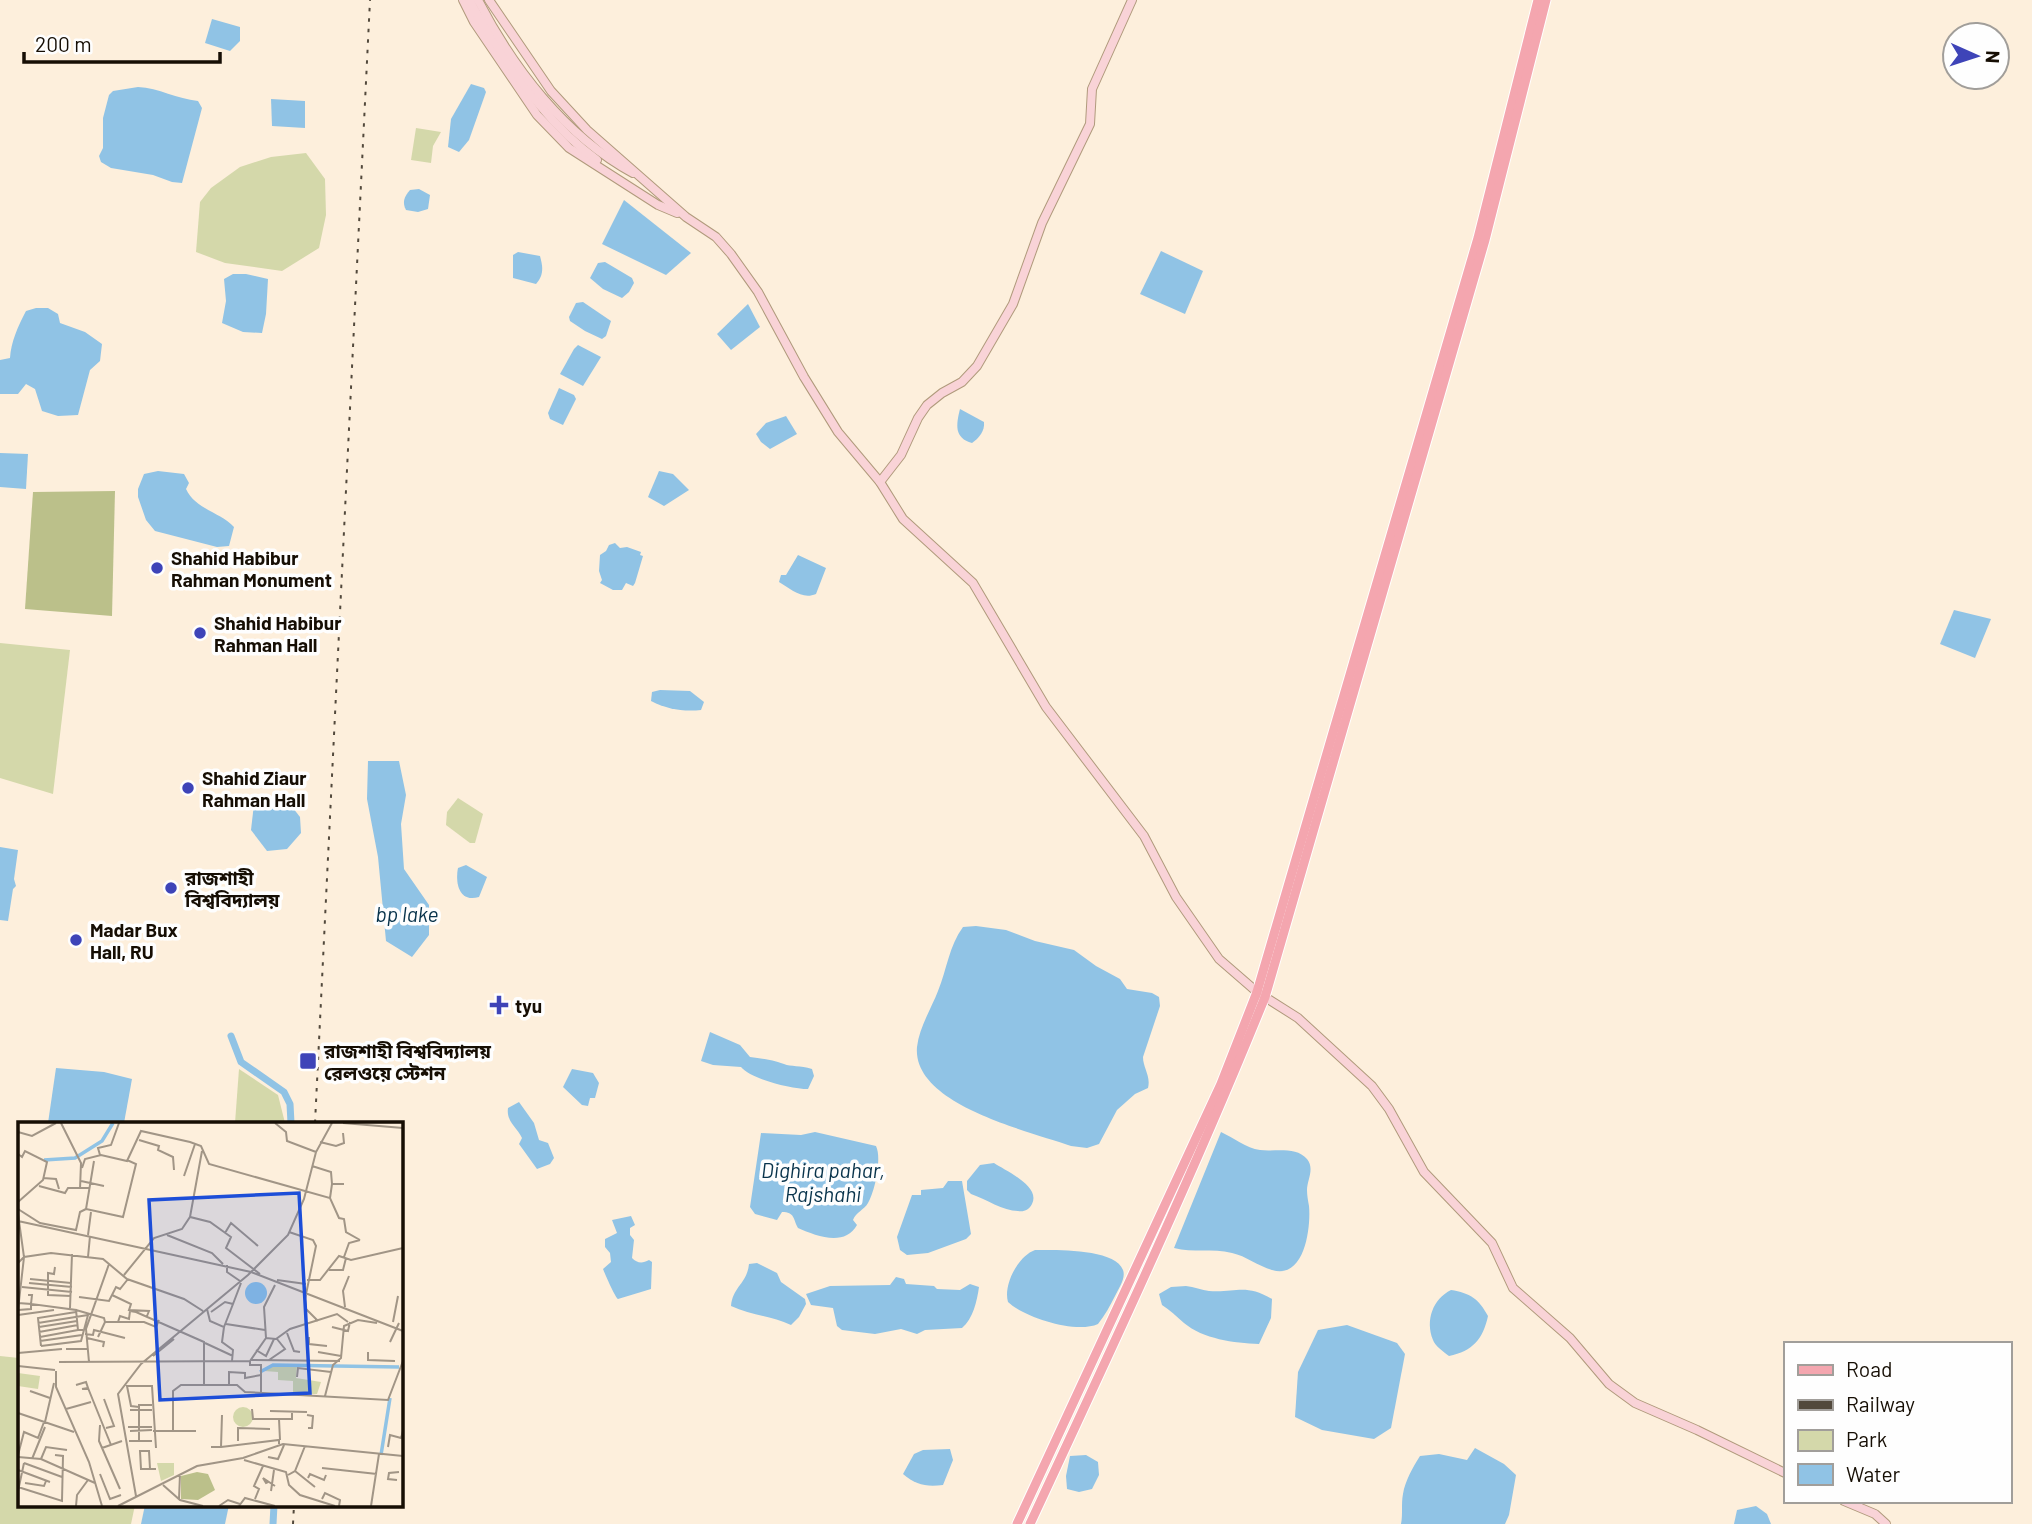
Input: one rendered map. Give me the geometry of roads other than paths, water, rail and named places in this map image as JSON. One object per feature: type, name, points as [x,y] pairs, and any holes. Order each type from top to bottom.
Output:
[{"type":"main road","points":[[463,0],[474,22],[537,116],[569,148],[658,205],[686,217]]},
{"type":"main road","points":[[470,0],[510,65],[545,113],[577,145],[616,168],[641,178]]},
{"type":"main road","points":[[478,0],[516,61],[551,108],[616,168],[632,188]]},
{"type":"main road","points":[[489,0],[551,91],[587,130],[686,217],[716,237],[731,254],[758,292],[804,377],[838,432],[880,482],[903,519],[973,583],[1046,707],[1144,836],[1176,897],[1219,959],[1261,995],[1298,1018],[1372,1086],[1395,1118],[1424,1172],[1493,1243],[1513,1288],[1570,1338],[1609,1384],[1635,1403],[1784,1473]]},
{"type":"main road","points":[[880,482],[901,456],[918,418],[928,405],[962,382],[976,366],[1013,304],[1042,223],[1090,124],[1092,89],[1132,0]]},
{"type":"main road","points":[[1017,1524],[1261,995],[1478,238],[1538,0]]},
{"type":"main road","points":[[1030,1524],[1232,1079],[1261,995],[1485,240],[1546,0]]},
{"type":"main road","points":[[1849,1503],[1875,1514],[1886,1524]]},
{"type":"water","points":[[212,19],[240,27],[240,41],[230,51],[205,43]]},
{"type":"water","points":[[471,84],[484,88],[486,92],[469,140],[459,152],[448,147],[451,119]]},
{"type":"water","points":[[138,87],[198,101],[202,108],[182,183],[111,168],[101,162],[99,156],[103,148],[103,118],[109,95],[113,91]]},
{"type":"water","points":[[271,99],[305,101],[305,128],[272,126]]},
{"type":"water","points":[[419,189],[430,195],[428,209],[418,212],[406,210],[406,195],[410,190]]},
{"type":"water","points":[[624,200],[691,253],[666,275],[602,244]]},
{"type":"water","points":[[1161,251],[1203,271],[1185,314],[1140,294]]},
{"type":"water","points":[[518,252],[540,256],[542,271],[536,284],[513,278],[513,255]]},
{"type":"water","points":[[605,262],[632,278],[634,283],[622,298],[603,289],[590,278],[598,263]]},
{"type":"water","points":[[233,274],[268,279],[262,333],[243,332],[222,323],[226,301],[224,279]]},
{"type":"water","points":[[583,302],[611,321],[606,336],[602,339],[570,321],[569,317],[576,303]]},
{"type":"water","points":[[748,304],[760,327],[731,350],[717,334]]},
{"type":"water","points":[[48,308],[58,314],[60,323],[85,332],[102,344],[100,361],[90,370],[78,415],[58,416],[42,411],[35,389],[26,384],[18,394],[0,394],[0,360],[10,358],[15,334],[26,311]]},
{"type":"water","points":[[578,345],[601,357],[583,386],[560,374]]},
{"type":"water","points":[[559,388],[574,395],[576,399],[563,425],[550,419],[548,413]]},
{"type":"water","points":[[960,409],[984,422],[981,434],[972,443],[959,434]]},
{"type":"water","points":[[786,416],[797,434],[770,449],[756,434],[766,423]]},
{"type":"water","points":[[0,453],[28,454],[26,489],[0,487]]},
{"type":"water","points":[[158,471],[184,474],[189,483],[186,489],[190,496],[234,527],[229,546],[217,547],[155,531],[146,520],[138,489],[144,474]]},
{"type":"water","points":[[659,471],[673,474],[689,490],[664,506],[648,497]]},
{"type":"water","points":[[615,543],[620,548],[627,547],[641,552],[640,555],[643,556],[635,583],[633,586],[626,583],[622,590],[613,590],[600,583],[600,555],[609,545]]},
{"type":"water","points":[[798,555],[826,568],[816,594],[801,595],[779,582],[781,575],[786,575]]},
{"type":"water","points":[[1954,610],[1991,619],[1975,658],[1940,644]]},
{"type":"water","points":[[690,691],[704,702],[701,710],[675,709],[651,701],[652,692]]},
{"type":"water","name":"bp lake","points":[[368,761],[399,761],[406,795],[401,824],[404,869],[429,905],[429,935],[412,957],[386,941],[378,857],[367,799]]},
{"type":"water","points":[[286,799],[300,817],[301,833],[287,849],[267,851],[251,830],[254,804]]},
{"type":"water","points":[[0,847],[18,850],[14,879],[16,886],[13,889],[8,921],[0,920]]},
{"type":"water","points":[[466,865],[487,877],[479,897],[467,897],[460,890],[458,868]]},
{"type":"water","points":[[963,927],[1006,930],[1035,941],[1074,950],[1120,979],[1127,989],[1152,993],[1159,997],[1160,1006],[1143,1057],[1148,1088],[1135,1094],[1117,1110],[1099,1144],[1087,1148],[1071,1146],[976,1113],[952,1100],[933,1085],[920,1067],[918,1040],[951,950]]},
{"type":"water","points":[[710,1032],[740,1045],[750,1057],[812,1069],[814,1076],[808,1089],[753,1076],[741,1067],[713,1065],[701,1061]]},
{"type":"water","points":[[56,1068],[104,1072],[132,1079],[124,1122],[48,1122]]},
{"type":"water","points":[[572,1069],[593,1073],[599,1083],[595,1098],[590,1098],[588,1106],[582,1105],[563,1087]]},
{"type":"water","points":[[519,1102],[534,1123],[539,1140],[548,1143],[554,1158],[550,1164],[537,1169],[519,1144],[522,1138],[509,1117],[508,1108]]},
{"type":"water","name":"Dighira pahar, Rajshahi","points":[[815,1132],[876,1146],[878,1151],[877,1175],[871,1198],[854,1217],[857,1225],[852,1232],[838,1238],[813,1234],[798,1228],[789,1213],[782,1212],[777,1220],[755,1214],[750,1207],[761,1133],[801,1135]]},
{"type":"water","points":[[1221,1132],[1255,1149],[1297,1152],[1307,1159],[1311,1171],[1307,1190],[1309,1226],[1304,1250],[1292,1267],[1283,1271],[1272,1270],[1232,1253],[1174,1248]]},
{"type":"water","points":[[994,1163],[1021,1180],[1032,1191],[1032,1204],[1028,1209],[1006,1209],[967,1190],[967,1181],[980,1165]]},
{"type":"water","points":[[948,1181],[962,1181],[971,1234],[966,1239],[928,1253],[907,1255],[900,1250],[897,1237],[912,1195],[921,1195],[921,1190],[943,1188]]},
{"type":"water","points":[[631,1216],[635,1225],[630,1228],[630,1235],[634,1240],[632,1258],[640,1262],[652,1262],[651,1289],[618,1299],[603,1269],[611,1262],[605,1239],[617,1233],[612,1220]]},
{"type":"water","points":[[1035,1250],[1097,1254],[1118,1263],[1124,1273],[1123,1280],[1098,1324],[1077,1327],[1051,1323],[1026,1314],[1008,1302],[1008,1288],[1013,1272],[1023,1258]]},
{"type":"water","points":[[757,1263],[777,1273],[781,1282],[805,1299],[806,1304],[799,1317],[791,1325],[731,1306],[749,1264]]},
{"type":"water","points":[[896,1277],[904,1279],[906,1284],[934,1286],[937,1289],[960,1290],[970,1284],[979,1287],[972,1315],[962,1328],[925,1330],[917,1334],[901,1329],[875,1334],[842,1330],[837,1326],[833,1308],[811,1305],[806,1294],[830,1286],[890,1285]]},
{"type":"water","points":[[1186,1286],[1209,1291],[1255,1291],[1272,1299],[1271,1318],[1259,1344],[1229,1341],[1200,1333],[1162,1305],[1159,1294],[1171,1287]]},
{"type":"water","points":[[1451,1290],[1473,1298],[1488,1316],[1476,1343],[1465,1351],[1449,1356],[1434,1342],[1430,1318],[1439,1299]]},
{"type":"water","points":[[1347,1325],[1397,1343],[1405,1354],[1391,1428],[1374,1439],[1322,1430],[1295,1417],[1298,1372],[1318,1330]]},
{"type":"water","points":[[1475,1448],[1504,1464],[1516,1475],[1505,1524],[1401,1524],[1404,1489],[1420,1456],[1439,1454],[1467,1460]]},
{"type":"water","points":[[950,1449],[953,1460],[943,1485],[922,1484],[903,1474],[914,1454],[923,1450]]},
{"type":"water","points":[[1086,1455],[1098,1462],[1099,1475],[1092,1489],[1079,1492],[1067,1489],[1066,1476],[1070,1456]]},
{"type":"water","points":[[145,1506],[229,1506],[225,1524],[141,1524]]},
{"type":"water","points":[[1756,1506],[1767,1514],[1771,1524],[1734,1524],[1737,1510]]},
{"type":"waterway","points":[[231,1036],[241,1062],[284,1092],[290,1104],[291,1122]]},
{"type":"waterway","points":[[273,1524],[274,1506]]},
{"type":"railway","points":[[315,1122],[370,0]]},
{"type":"railway","points":[[293,1524],[294,1506]]},
{"type":"place","name":"Shahid Habibur Rahman Monument","points":[[157,568]]},
{"type":"place","name":"Shahid Habibur Rahman Hall","points":[[200,633]]},
{"type":"place","name":"Shahid Ziaur Rahman Hall","points":[[188,788]]},
{"type":"place","name":"রাজশাহী বিশ্ববিদ্যালয়","points":[[171,888]]},
{"type":"place","name":"Madar Bux Hall, RU","points":[[76,940]]},
{"type":"place","name":"tyu","points":[[499,1005]]},
{"type":"place","name":"রাজশাহী বিশ্ববিদ্যালয় রেলওয়ে স্টেশন","points":[[308,1061]]}]
